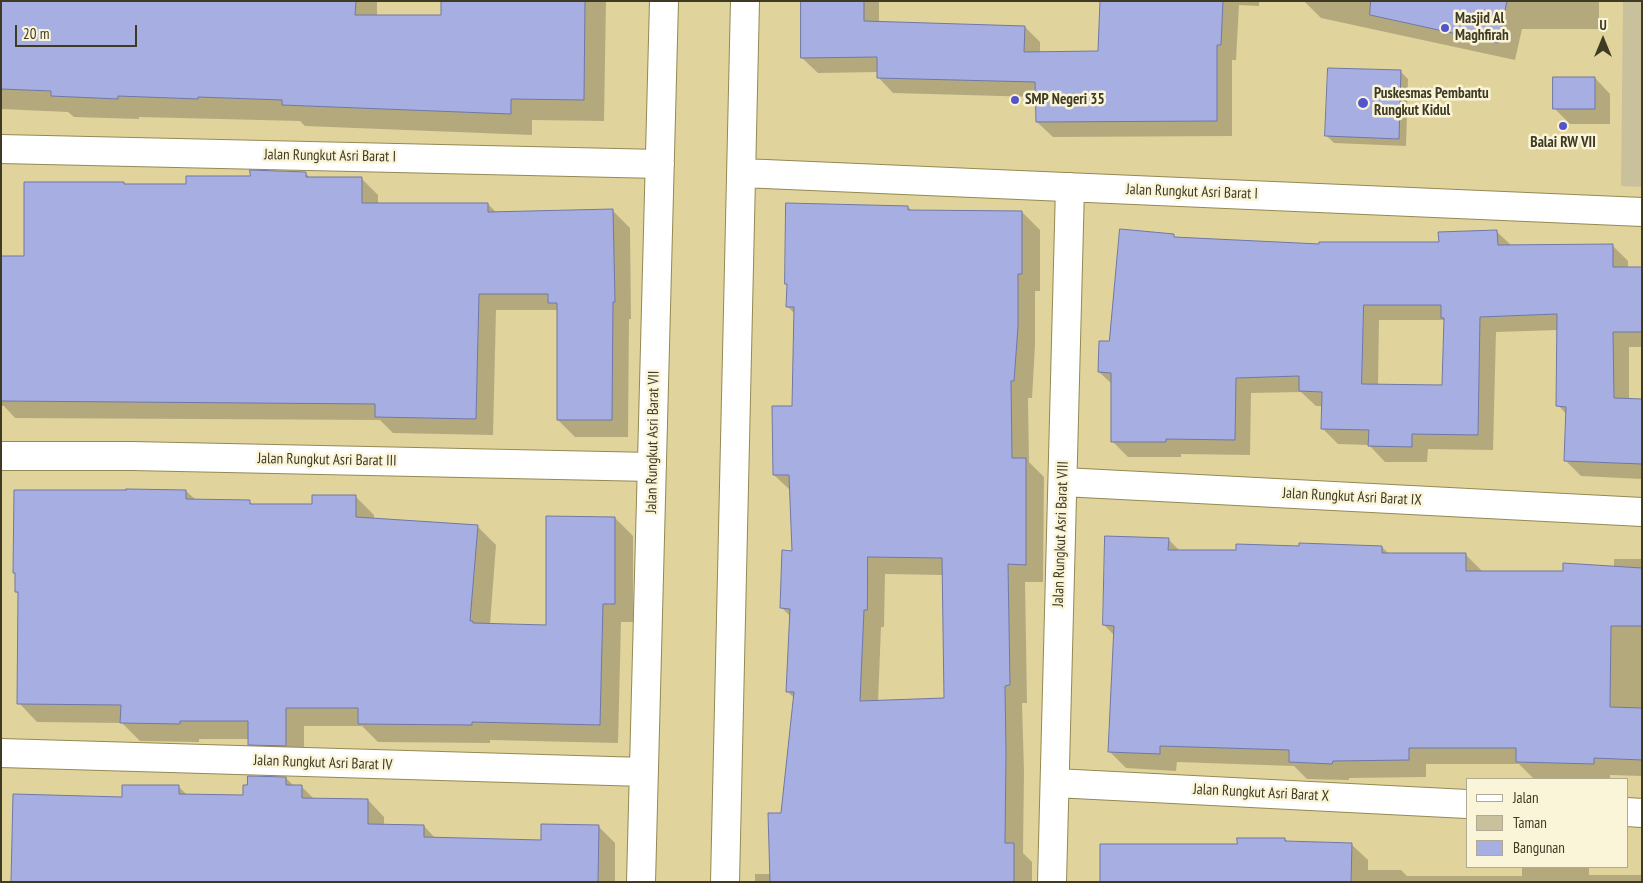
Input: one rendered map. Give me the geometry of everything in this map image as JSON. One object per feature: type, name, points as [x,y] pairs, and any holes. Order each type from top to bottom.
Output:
[{"type":"street","name":"Jalan Rungkut Asri Barat VII","points":[[641,882],[664,1]]},
{"type":"street","points":[[724,882],[745,1]]},
{"type":"street","name":"Jalan Rungkut Asri Barat I","points":[[1,149],[660,164]]},
{"type":"street","name":"Jalan Rungkut Asri Barat I","points":[[742,173],[1642,212]]},
{"type":"street","name":"Jalan Rungkut Asri Barat VIII","points":[[1052,882],[1070,187]]},
{"type":"street","name":"Jalan Rungkut Asri Barat III","points":[[1,456],[132,456],[652,467]]},
{"type":"street","name":"Jalan Rungkut Asri Barat IX","points":[[1063,482],[1642,512]]},
{"type":"street","name":"Jalan Rungkut Asri Barat IV","points":[[1,753],[644,772]]},
{"type":"street","name":"Jalan Rungkut Asri Barat X","points":[[1055,783],[1466,804]]},
{"type":"street","points":[[1628,812],[1642,813]]},
{"type":"green space","points":[[1623,1],[1642,1],[1642,187],[1621,186]]},
{"type":"building","points":[[1,1],[356,1],[355,15],[441,15],[441,1],[585,1],[584,100],[511,99],[511,114],[282,105],[282,100],[118,96],[118,99],[51,96],[51,91],[1,89]]},
{"type":"building","points":[[801,1],[864,1],[864,21],[1025,26],[1024,52],[1098,51],[1100,1],[1223,1],[1221,45],[1217,45],[1217,121],[1036,122],[1035,82],[877,78],[877,57],[801,58]]},
{"type":"building","points":[[1371,1],[1507,1],[1498,43],[1370,15]]},
{"type":"building","name":"Puskesmas Pembantu Rungkut Kidul","points":[[1328,68],[1401,70],[1399,139],[1325,136]]},
{"type":"building","points":[[1553,77],[1595,77],[1595,109],[1553,109]]},
{"type":"building","points":[[250,170],[306,172],[306,177],[362,177],[362,203],[488,203],[488,212],[613,209],[615,302],[613,302],[612,420],[557,420],[557,303],[548,303],[548,294],[479,294],[476,419],[375,417],[375,404],[1,401],[1,256],[24,256],[24,182],[186,184],[186,176],[250,176]]},
{"type":"building","points":[[786,203],[908,206],[908,210],[1022,211],[1022,274],[1018,274],[1018,327],[1014,381],[1011,381],[1012,458],[1026,458],[1026,565],[1008,564],[1010,685],[1005,686],[1005,843],[1014,843],[1014,882],[770,882],[768,813],[781,813],[794,692],[786,692],[790,609],[780,608],[782,550],[792,551],[789,475],[773,475],[772,406],[792,406],[794,307],[786,307],[787,284],[785,284]],"holes":[[[868,557],[942,558],[944,698],[860,701],[864,610],[867,610]]]},
{"type":"building","points":[[1120,229],[1174,234],[1174,237],[1319,244],[1319,242],[1439,242],[1438,232],[1497,230],[1498,245],[1613,244],[1613,267],[1642,267],[1642,332],[1613,332],[1614,398],[1642,399],[1642,464],[1564,461],[1566,407],[1556,406],[1557,314],[1480,317],[1478,435],[1412,434],[1412,447],[1368,446],[1369,430],[1321,429],[1322,392],[1299,391],[1299,376],[1236,378],[1235,440],[1166,439],[1166,442],[1111,442],[1111,373],[1098,372],[1099,341],[1109,341]],"holes":[[[1364,305],[1441,305],[1441,318],[1444,318],[1442,385],[1362,384]]]},
{"type":"building","points":[[14,490],[186,490],[186,499],[250,500],[250,504],[312,504],[312,495],[356,495],[356,517],[478,525],[470,621],[473,621],[473,623],[546,625],[546,516],[615,517],[615,604],[603,604],[600,725],[472,722],[472,725],[358,724],[358,708],[286,708],[286,746],[248,745],[248,721],[180,721],[180,724],[120,723],[121,705],[17,704],[18,592],[15,592],[15,573],[13,573]]},
{"type":"building","points":[[1105,536],[1169,538],[1168,550],[1236,550],[1236,544],[1299,546],[1299,543],[1382,546],[1382,553],[1466,553],[1466,571],[1563,571],[1563,563],[1642,568],[1642,626],[1611,626],[1610,707],[1642,708],[1642,760],[1594,758],[1594,764],[1516,762],[1516,748],[1409,748],[1409,760],[1333,761],[1332,764],[1289,762],[1289,750],[1160,746],[1160,754],[1108,752],[1114,626],[1103,625]]},
{"type":"building","points":[[248,776],[286,777],[286,785],[302,785],[302,798],[368,799],[368,824],[424,825],[424,837],[541,840],[541,824],[599,825],[598,882],[11,882],[13,794],[122,797],[122,785],[179,785],[179,794],[243,795],[243,785],[247,785]]},
{"type":"building","points":[[1237,838],[1285,838],[1285,841],[1352,843],[1351,882],[1100,882],[1100,844],[1237,844]]},
{"type":"place","name":"Masjid Al Maghfirah","points":[[1445,28]]},
{"type":"place","name":"SMP Negeri 35","points":[[1015,100]]},
{"type":"place","name":"Puskesmas Pembantu Rungkut Kidul","points":[[1363,103]]},
{"type":"place","name":"Balai RW VII","points":[[1563,126]]}]
